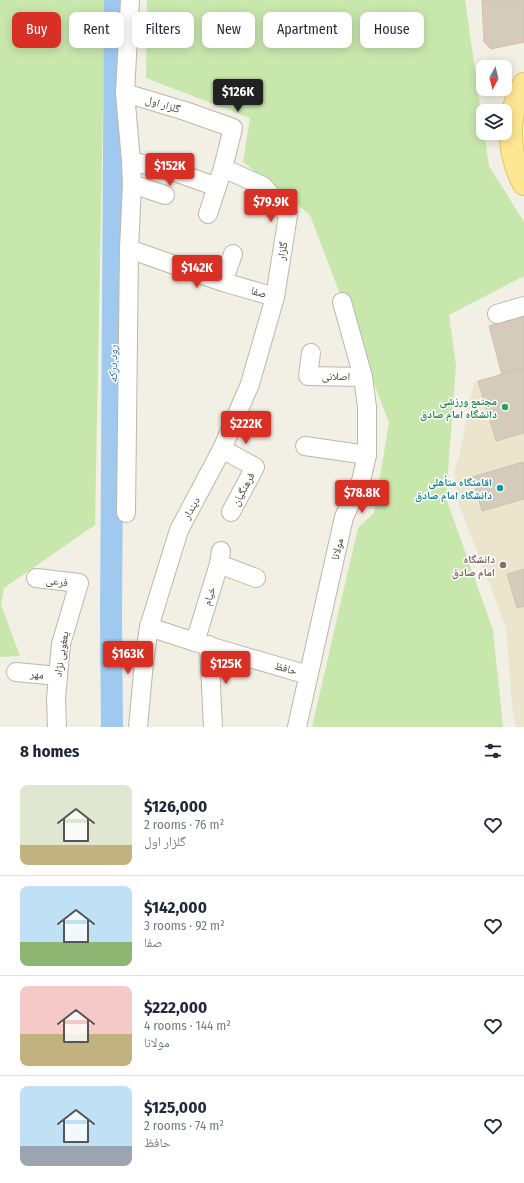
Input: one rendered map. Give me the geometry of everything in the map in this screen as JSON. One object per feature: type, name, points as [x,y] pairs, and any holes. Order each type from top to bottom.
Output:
[{"type":"main road","points":[[524,84],[516,100],[511,124],[511,142],[514,160],[524,184]]},
{"type":"street","points":[[126,513],[129,249],[132,184],[125,93],[130,0]]},
{"type":"street","name":"گلزار اول","points":[[125,93],[185,111],[233,128],[223,168],[208,214]]},
{"type":"street","points":[[131,161],[178,173],[216,188]]},
{"type":"street","name":"گلزار","points":[[223,168],[263,186],[288,215],[275,297]]},
{"type":"street","points":[[132,184],[165,195]]},
{"type":"street","name":"صفا","points":[[129,249],[223,282],[275,297]]},
{"type":"street","points":[[223,282],[233,254]]},
{"type":"street","name":"دیندار","points":[[138,727],[149,626],[179,530],[222,449],[250,384],[275,297]]},
{"type":"street","name":"مولانا","points":[[297,727],[344,517],[361,481],[367,455],[367,406],[363,377],[342,302]]},
{"type":"street","points":[[497,314],[524,306]]},
{"type":"street","name":"اصلانی","points":[[311,353],[308,376],[363,377]]},
{"type":"street","points":[[305,446],[367,455]]},
{"type":"street","name":"فرهنگیان","points":[[222,449],[255,467],[231,512]]},
{"type":"street","name":"خیام","points":[[202,644],[220,557],[256,578]]},
{"type":"street","name":"فرعی","points":[[36,578],[79,583]]},
{"type":"street","name":"یعغوبی نژاد","points":[[57,727],[56,698],[61,644],[79,583]]},
{"type":"street","name":"حافظ","points":[[149,626],[202,644],[308,675]]},
{"type":"street","points":[[202,644],[214,727]]},
{"type":"street","name":"مهر","points":[[16,672],[58,676]]},
{"type":"shaded area","name":"دانشگاه امام صادق","points":[[478,381],[496,441],[524,433],[524,727],[516,727],[512,706],[506,628],[458,502],[454,470],[459,457],[474,382]]},
{"type":"green space","points":[[0,0],[105,0],[105,12],[69,12],[69,48],[104,48],[95,525],[4,588],[1,605],[20,656],[0,657]]},
{"type":"green space","points":[[147,0],[465,0],[476,76],[476,96],[479,96],[480,104],[476,104],[476,140],[485,140],[489,166],[524,222],[524,276],[449,315],[456,366],[446,498],[493,630],[503,727],[312,727],[358,528],[374,513],[389,423],[310,215],[243,162],[250,118],[146,78],[146,48],[194,48],[194,12],[147,12]]},
{"type":"building","points":[[482,0],[524,0],[524,42],[491,49],[484,42]]},
{"type":"building","points":[[524,314],[524,368],[502,375],[489,326]]},
{"type":"building","name":"مجتمع ورزشی دانشگاه امام صادق","points":[[524,368],[524,433],[496,441],[478,381]]},
{"type":"building","name":"اقامتگاه متأهلی دانشگاه امام صادق","points":[[523,462],[524,499],[482,511],[472,477]]},
{"type":"building","points":[[524,569],[524,606],[517,608],[507,574]]},
{"type":"waterway","name":"رود درکه","points":[[112,727],[111,617],[115,0]]},
{"type":"place","name":"مجتمع ورزشی دانشگاه امام صادق","points":[[505,407]]},
{"type":"place","name":"اقامتگاه متأهلی دانشگاه امام صادق","points":[[500,488]]},
{"type":"place","name":"دانشگاه امام صادق","points":[[503,565]]}]
